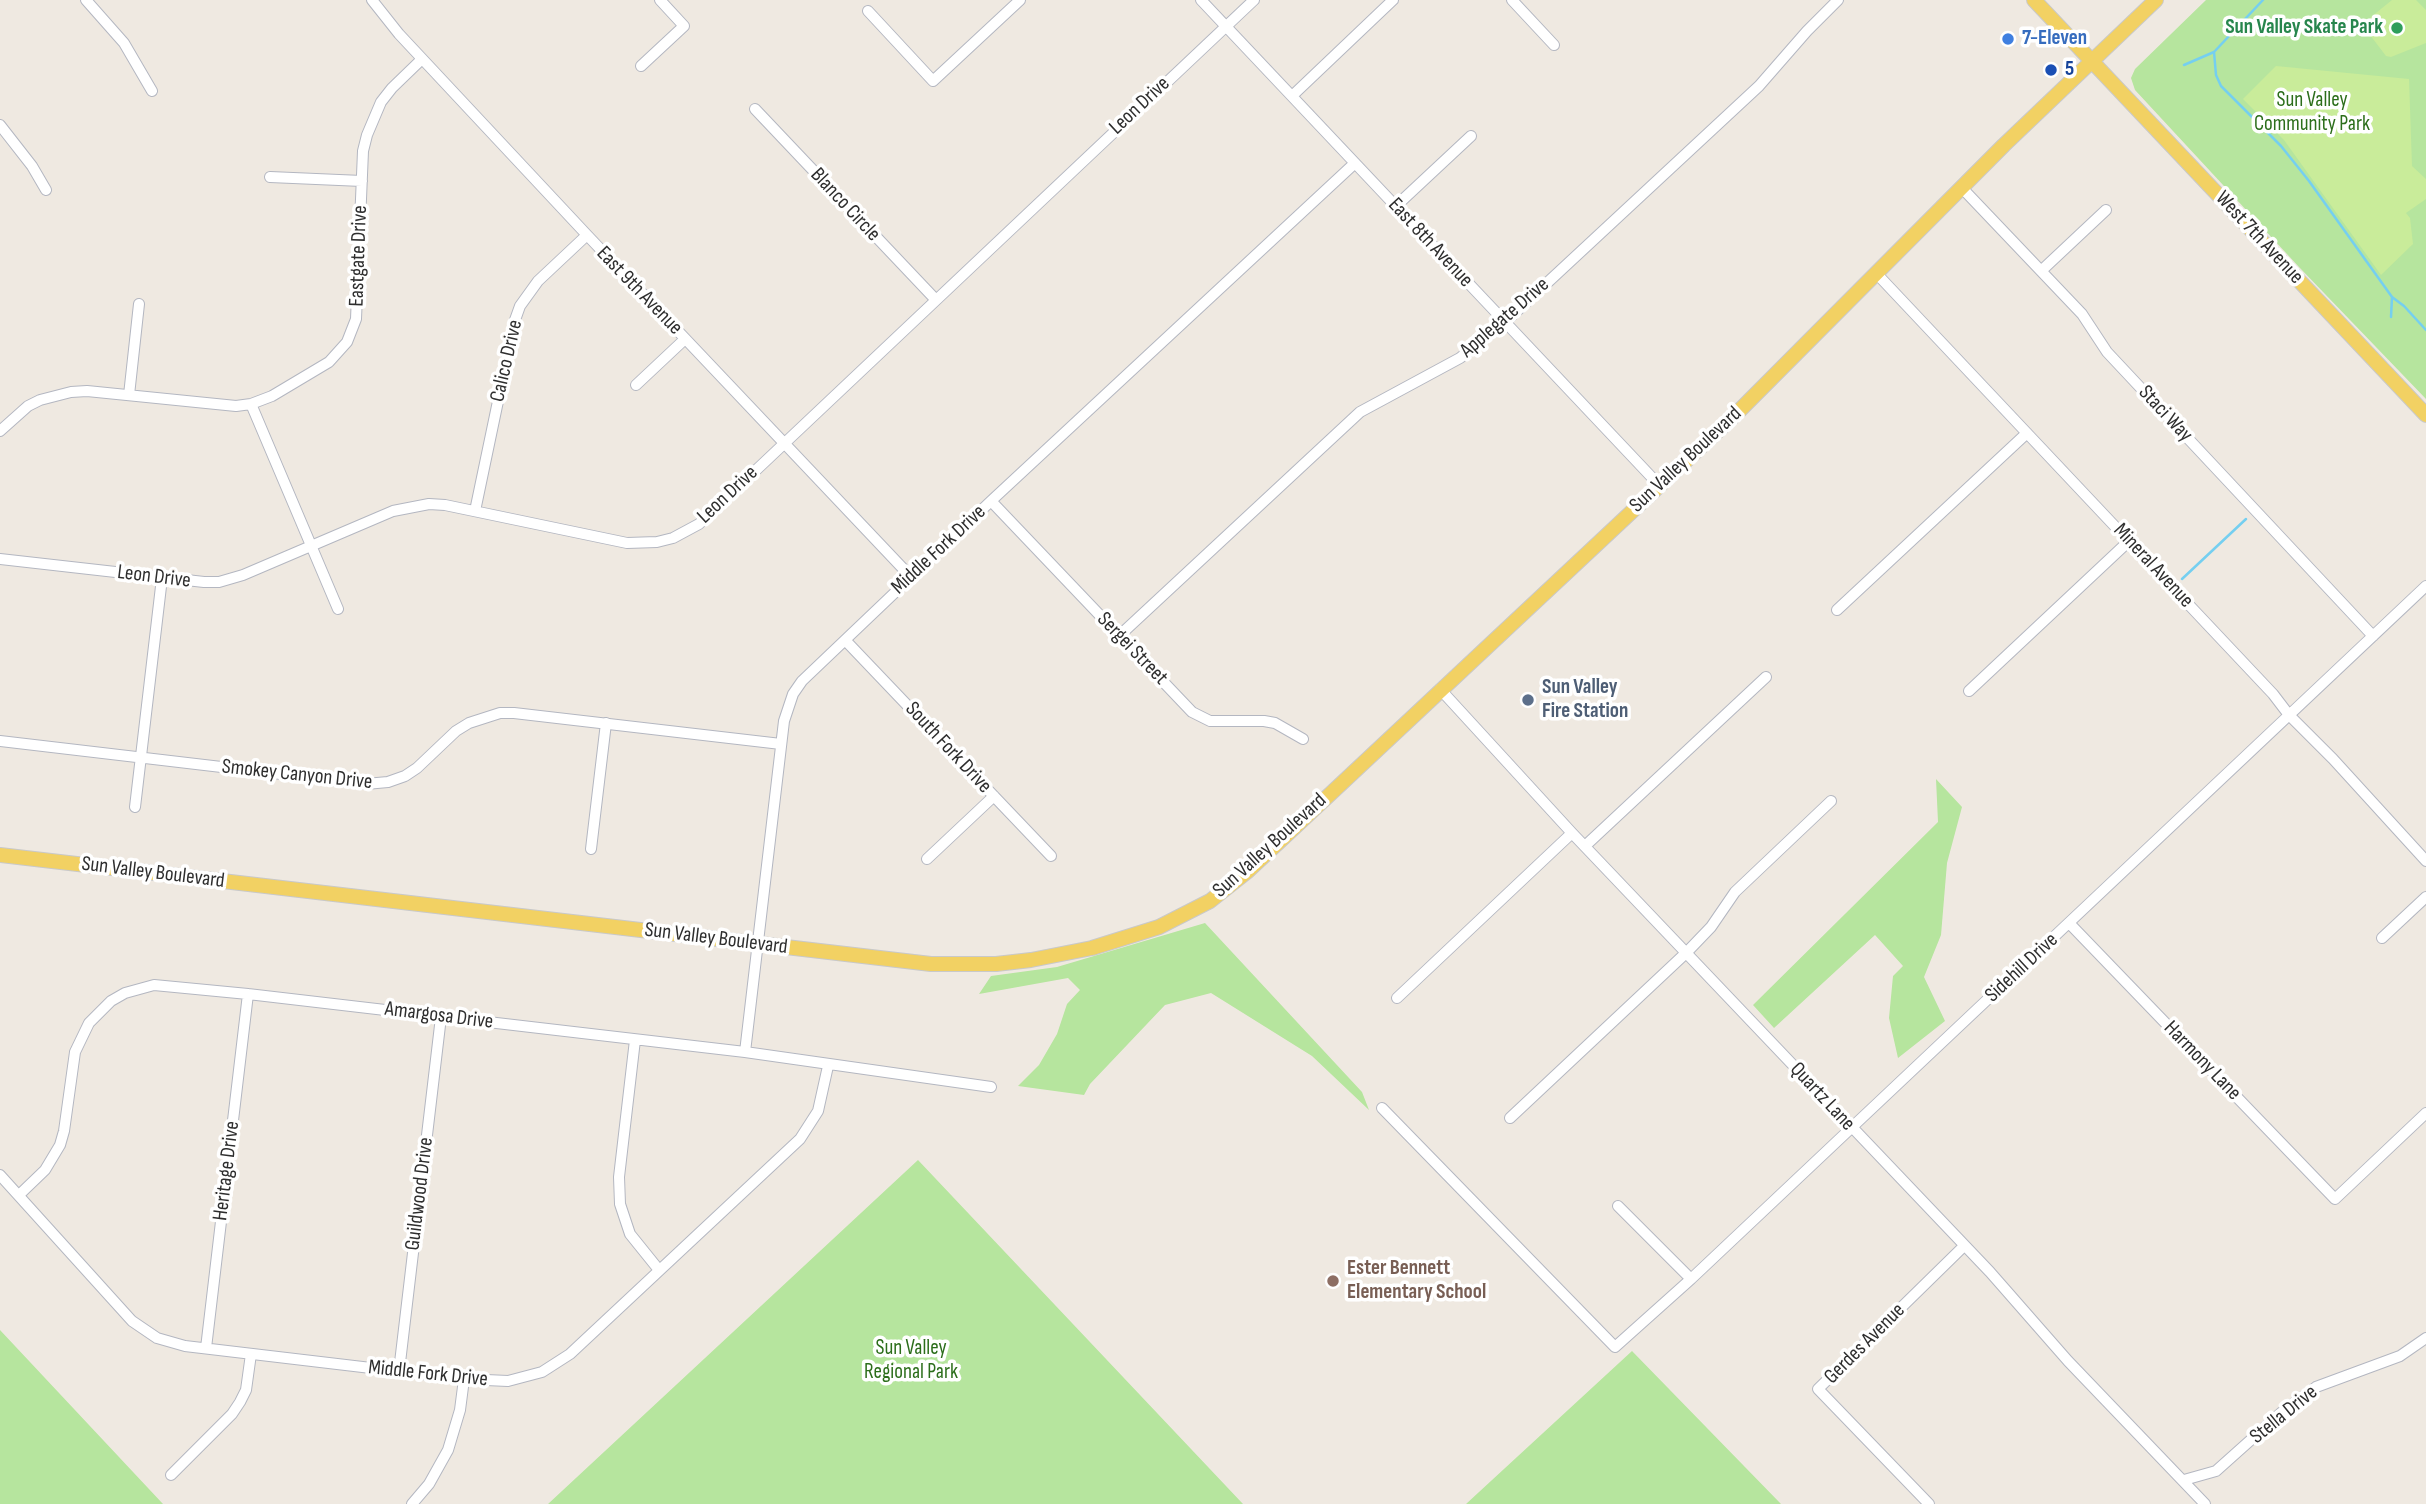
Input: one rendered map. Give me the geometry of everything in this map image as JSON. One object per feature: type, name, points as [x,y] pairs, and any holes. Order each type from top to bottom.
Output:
[{"type":"main road","name":"West 7th Avenue","points":[[2034,0],[2426,415]]},
{"type":"main road","name":"Sun Valley Boulevard","points":[[0,855],[931,964],[996,964],[1092,948],[1158,927],[1199,908],[1235,882],[1768,383],[2091,60],[2156,0]]},
{"type":"street","points":[[86,0],[124,43],[152,91]]},
{"type":"street","name":"East 9th Avenue","points":[[372,0],[422,59],[911,577]]},
{"type":"street","points":[[641,66],[684,26],[660,0]]},
{"type":"street","points":[[868,11],[933,80],[1020,0]]},
{"type":"street","name":"East 8th Avenue","points":[[1201,0],[1659,485]]},
{"type":"street","name":"Leon Drive","points":[[0,559],[204,582],[233,579],[410,506],[445,505],[627,542],[657,542],[673,538],[699,524],[1254,0]]},
{"type":"street","points":[[1292,96],[1393,0]]},
{"type":"street","points":[[1513,0],[1554,44]]},
{"type":"street","name":"Applegate Drive","points":[[1119,636],[1360,412],[1460,358],[1505,322],[1759,86],[1838,0]]},
{"type":"street","name":"Eastgate Drive","points":[[0,431],[28,406],[55,395],[88,391],[236,406],[251,404],[272,396],[329,362],[353,331],[357,309],[363,151],[373,118],[392,88],[422,59]]},
{"type":"street","name":"Blanco Circle","points":[[755,109],[936,300]]},
{"type":"street","points":[[0,125],[32,166],[46,190]]},
{"type":"street","points":[[1396,206],[1471,136]]},
{"type":"street","name":"Middle Fork Drive","points":[[745,1052],[784,721],[793,694],[802,681],[991,501],[1355,163]]},
{"type":"street","points":[[270,177],[362,181]]},
{"type":"street","name":"Staci Way","points":[[1962,188],[2082,314],[2107,352],[2373,636]]},
{"type":"street","points":[[2042,271],[2106,210]]},
{"type":"street","name":"Calico Drive","points":[[475,511],[520,306],[538,281],[587,235]]},
{"type":"street","name":"Mineral Avenue","points":[[1876,273],[2273,694],[2289,715],[2426,861]]},
{"type":"street","points":[[129,395],[139,303]]},
{"type":"street","points":[[636,385],[685,338]]},
{"type":"street","points":[[251,404],[338,609]]},
{"type":"street","points":[[1838,610],[2027,433]]},
{"type":"street","name":"Sergei Street","points":[[991,501],[1192,712],[1200,718],[1220,723],[1275,723],[1303,739]]},
{"type":"street","points":[[1969,691],[2129,541]]},
{"type":"street","points":[[135,807],[162,578]]},
{"type":"street","name":"Sidehill Drive","points":[[1382,1108],[1615,1347],[1691,1279],[2426,586]]},
{"type":"street","name":"South Fork Drive","points":[[845,640],[1051,856]]},
{"type":"street","points":[[1585,846],[1766,677]]},
{"type":"street","name":"Quartz Lane","points":[[1440,689],[1572,833],[1964,1245],[2068,1361],[2205,1504]]},
{"type":"street","name":"Smokey Canyon Drive","points":[[0,741],[366,784],[379,784],[405,776],[456,731],[485,716],[514,713],[781,744]]},
{"type":"street","points":[[591,849],[606,723]]},
{"type":"street","points":[[927,859],[994,796]]},
{"type":"street","points":[[1510,1118],[1687,952],[1711,927],[1735,892],[1831,801]]},
{"type":"street","points":[[1397,998],[1572,833]]},
{"type":"street","points":[[2382,938],[2426,897]]},
{"type":"street","name":"Harmony Lane","points":[[2069,923],[2334,1199],[2426,1113]]},
{"type":"street","name":"Amargosa Drive","points":[[19,1195],[45,1170],[60,1145],[75,1052],[80,1037],[99,1011],[125,993],[153,985],[745,1052],[828,1066],[991,1087]]},
{"type":"street","name":"Heritage Drive","points":[[206,1348],[247,994]]},
{"type":"street","name":"Guildwood Drive","points":[[400,1371],[441,1017]]},
{"type":"street","points":[[635,1040],[619,1177],[620,1204],[630,1234],[659,1270]]},
{"type":"street","name":"Middle Fork Drive","points":[[0,1175],[132,1321],[144,1331],[171,1343],[464,1379],[508,1381],[542,1372],[570,1354],[800,1139],[818,1111],[828,1066]]},
{"type":"street","points":[[1618,1206],[1691,1279]]},
{"type":"street","name":"Gerdes Avenue","points":[[1922,1502],[1818,1390],[1964,1245]]},
{"type":"street","name":"Stella Drive","points":[[2184,1480],[2216,1472],[2282,1412],[2316,1387],[2400,1356],[2426,1338]]},
{"type":"street","points":[[171,1475],[240,1402],[246,1390],[251,1354]]},
{"type":"street","points":[[412,1504],[429,1484],[448,1450],[460,1410],[464,1379]]},
{"type":"green space","name":"Sun Valley Community Park","points":[[2206,0],[2426,0],[2426,399],[2135,90],[2131,78],[2135,69]]},
{"type":"green space","name":"Sun Valley Skate Park","points":[[2392,0],[2416,0],[2426,10],[2426,43],[2391,57],[2386,56],[2370,35],[2367,26],[2371,17]]},
{"type":"green space","points":[[2276,66],[2409,79],[2412,166],[2426,179],[2426,199],[2406,213],[2410,218],[2413,244],[2381,275],[2284,140],[2243,99]]},
{"type":"green space","points":[[1936,779],[1962,807],[1947,863],[1941,935],[1924,977],[1945,1021],[1898,1058],[1889,1018],[1893,976],[1903,966],[1875,935],[1774,1028],[1753,1005],[1938,822]]},
{"type":"green space","points":[[1205,923],[1362,1092],[1369,1110],[1312,1056],[1211,993],[1165,1005],[1090,1084],[1084,1095],[1018,1086],[1039,1065],[1057,1034],[1067,1004],[1080,990],[1068,978],[979,994],[991,976],[1057,967]]},
{"type":"green space","name":"Sun Valley Regional Park","points":[[918,1160],[1243,1504],[548,1504]]},
{"type":"green space","points":[[0,1330],[163,1504],[0,1504]]},
{"type":"green space","points":[[1632,1351],[1781,1504],[1466,1504]]},
{"type":"waterway","points":[[2184,65],[2214,52],[2263,0]]},
{"type":"waterway","points":[[2214,52],[2216,75],[2221,86],[2281,146],[2392,297],[2426,330]]},
{"type":"waterway","points":[[2391,317],[2392,297]]},
{"type":"waterway","points":[[2182,579],[2246,519]]},
{"type":"place","name":"Sun Valley Skate Park","points":[[2397,28]]},
{"type":"place","name":"7-Eleven","points":[[2008,39]]},
{"type":"place","name":"5","points":[[2051,70]]},
{"type":"place","name":"Sun Valley Fire Station","points":[[1528,700]]},
{"type":"place","name":"Ester Bennett Elementary School","points":[[1333,1281]]}]
